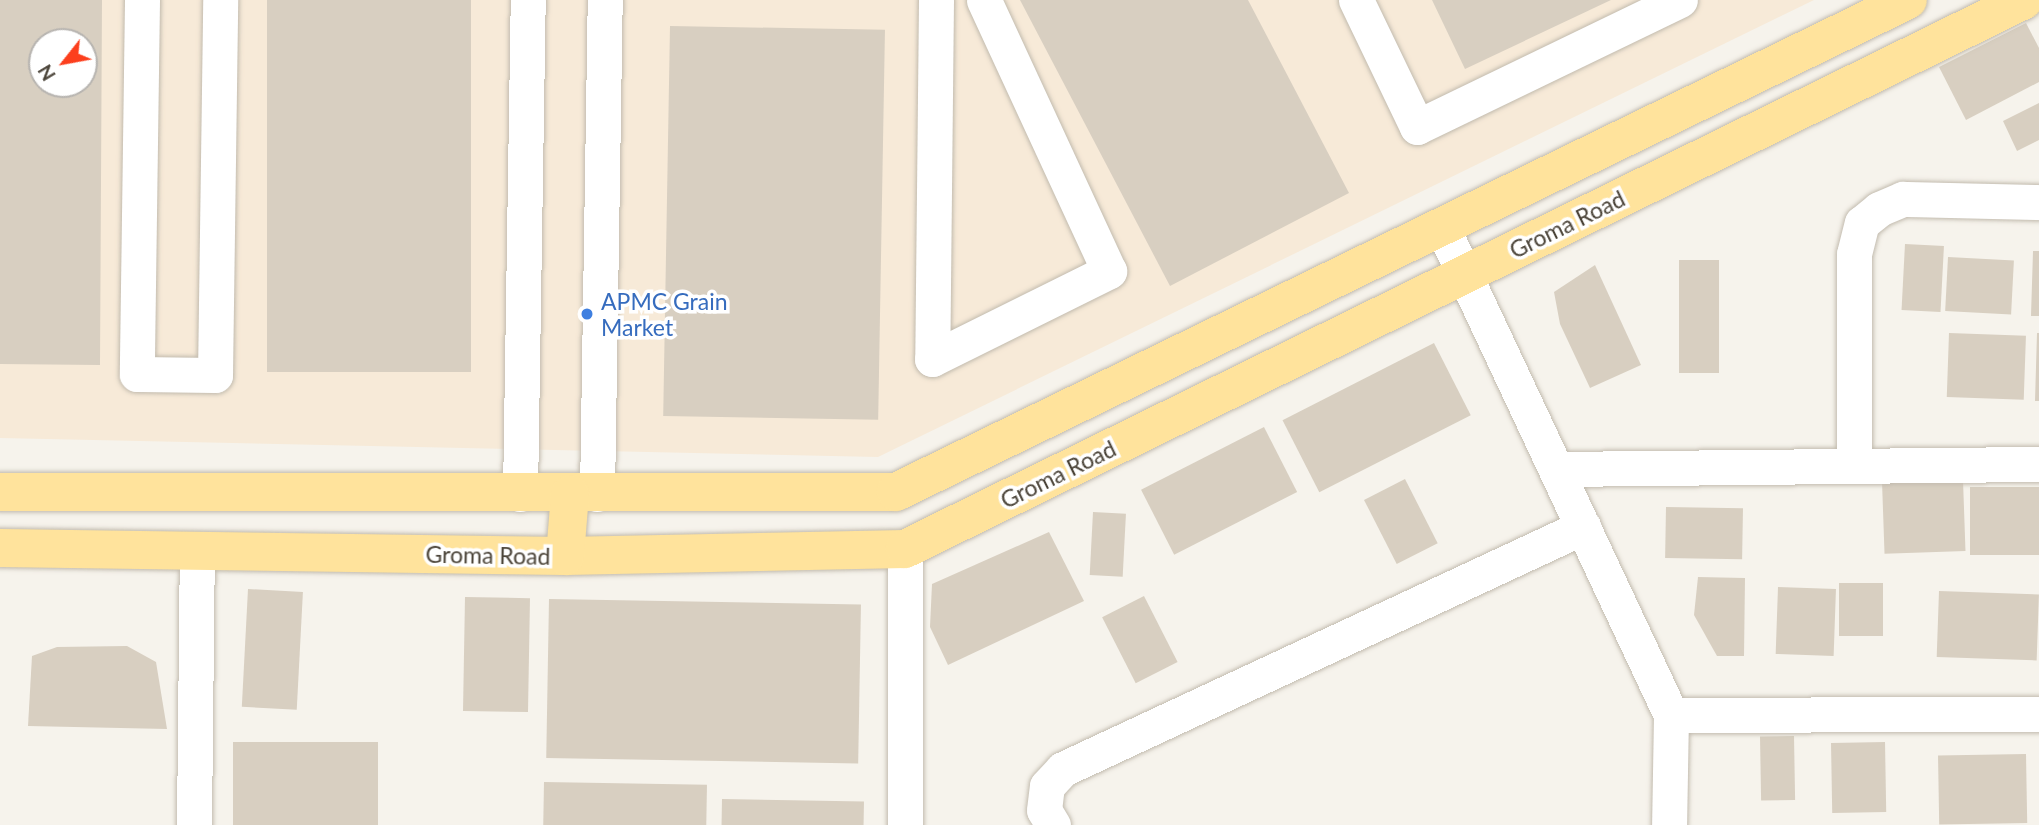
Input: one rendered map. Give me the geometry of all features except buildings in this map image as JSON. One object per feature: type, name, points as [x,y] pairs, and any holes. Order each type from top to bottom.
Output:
[{"type":"main road","points":[[0,492],[897,492],[1908,0]]},
{"type":"main road","name":"Groma Road","points":[[0,548],[565,556],[905,548],[2024,0]]},
{"type":"main road","points":[[565,556],[584,494]]},
{"type":"street","points":[[142,0],[137,374],[215,375],[220,0]]},
{"type":"street","points":[[520,494],[528,0]]},
{"type":"street","points":[[584,494],[605,0]]},
{"type":"street","points":[[936,0],[932,359],[1109,271],[984,0]]},
{"type":"street","points":[[1356,0],[1417,127],[1680,0]]},
{"type":"street","points":[[1854,466],[1854,254],[1863,223],[1879,209],[1903,199],[2039,202]]},
{"type":"street","points":[[1442,227],[1671,715],[1669,825]]},
{"type":"street","points":[[1556,469],[2039,464]]},
{"type":"street","points":[[1053,825],[1044,810],[1047,786],[1063,769],[1583,527]]},
{"type":"street","points":[[905,548],[905,825]]},
{"type":"street","points":[[194,825],[197,551]]},
{"type":"street","points":[[1671,715],[2039,713]]},
{"type":"shaded area","name":"APMC Grain Market","points":[[0,0],[1814,0],[878,457],[0,438]]},
{"type":"place","name":"APMC Grain Market","points":[[587,314]]}]
